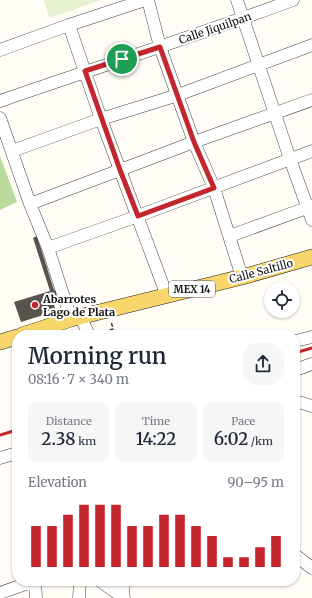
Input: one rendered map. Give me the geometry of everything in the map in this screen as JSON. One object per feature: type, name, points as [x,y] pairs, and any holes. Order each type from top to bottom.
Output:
[{"type":"main road","name":"Calle Saltillo","points":[[76,318],[167,296],[312,257]]},
{"type":"main road","name":"MEX 14","points":[[38,330],[76,318]]},
{"type":"main road","points":[[0,342],[12,338]]},
{"type":"street","points":[[0,50],[69,25],[146,0],[160,47],[194,142],[214,188],[242,276]]},
{"type":"street","points":[[237,0],[290,159],[310,207],[312,220]]},
{"type":"street","name":"Calle Jiquilpan","points":[[0,101],[293,0]]},
{"type":"street","points":[[69,25],[101,119],[167,296]]},
{"type":"street","points":[[12,151],[101,119],[178,95],[312,45]]},
{"type":"street","points":[[30,204],[194,142],[312,100]]},
{"type":"street","points":[[0,118],[30,204],[76,318],[86,330]]},
{"type":"street","points":[[48,248],[312,151]]},
{"type":"street","points":[[230,236],[310,207]]},
{"type":"street","points":[[300,340],[312,336]]},
{"type":"street","points":[[300,368],[312,364]]},
{"type":"street","points":[[300,402],[312,406]]},
{"type":"street","points":[[0,458],[12,454]]},
{"type":"street","points":[[300,559],[312,568]]},
{"type":"street","points":[[0,593],[20,586]]},
{"type":"street","points":[[35,586],[36,598]]},
{"type":"street","points":[[80,586],[80,598]]},
{"type":"street","points":[[107,586],[123,598]]},
{"type":"street","points":[[123,586],[123,598]]},
{"type":"green space","points":[[44,0],[101,0],[49,18]]},
{"type":"green space","points":[[0,156],[17,202],[0,210]]},
{"type":"building","name":"Abarrotes Lago de Plata","points":[[37,236],[54,290],[58,288],[61,297],[52,299],[56,311],[21,322],[14,302],[50,291],[33,238]]},
{"type":"railway","points":[[300,352],[312,348]]},
{"type":"railway","points":[[0,435],[12,431]]},
{"type":"place","name":"Abarrotes Lago de Plata","points":[[35,305]]},
{"type":"route","points":[[160,47],[194,142],[214,188],[138,216],[101,119],[85,71],[122,59],[160,47]]}]
